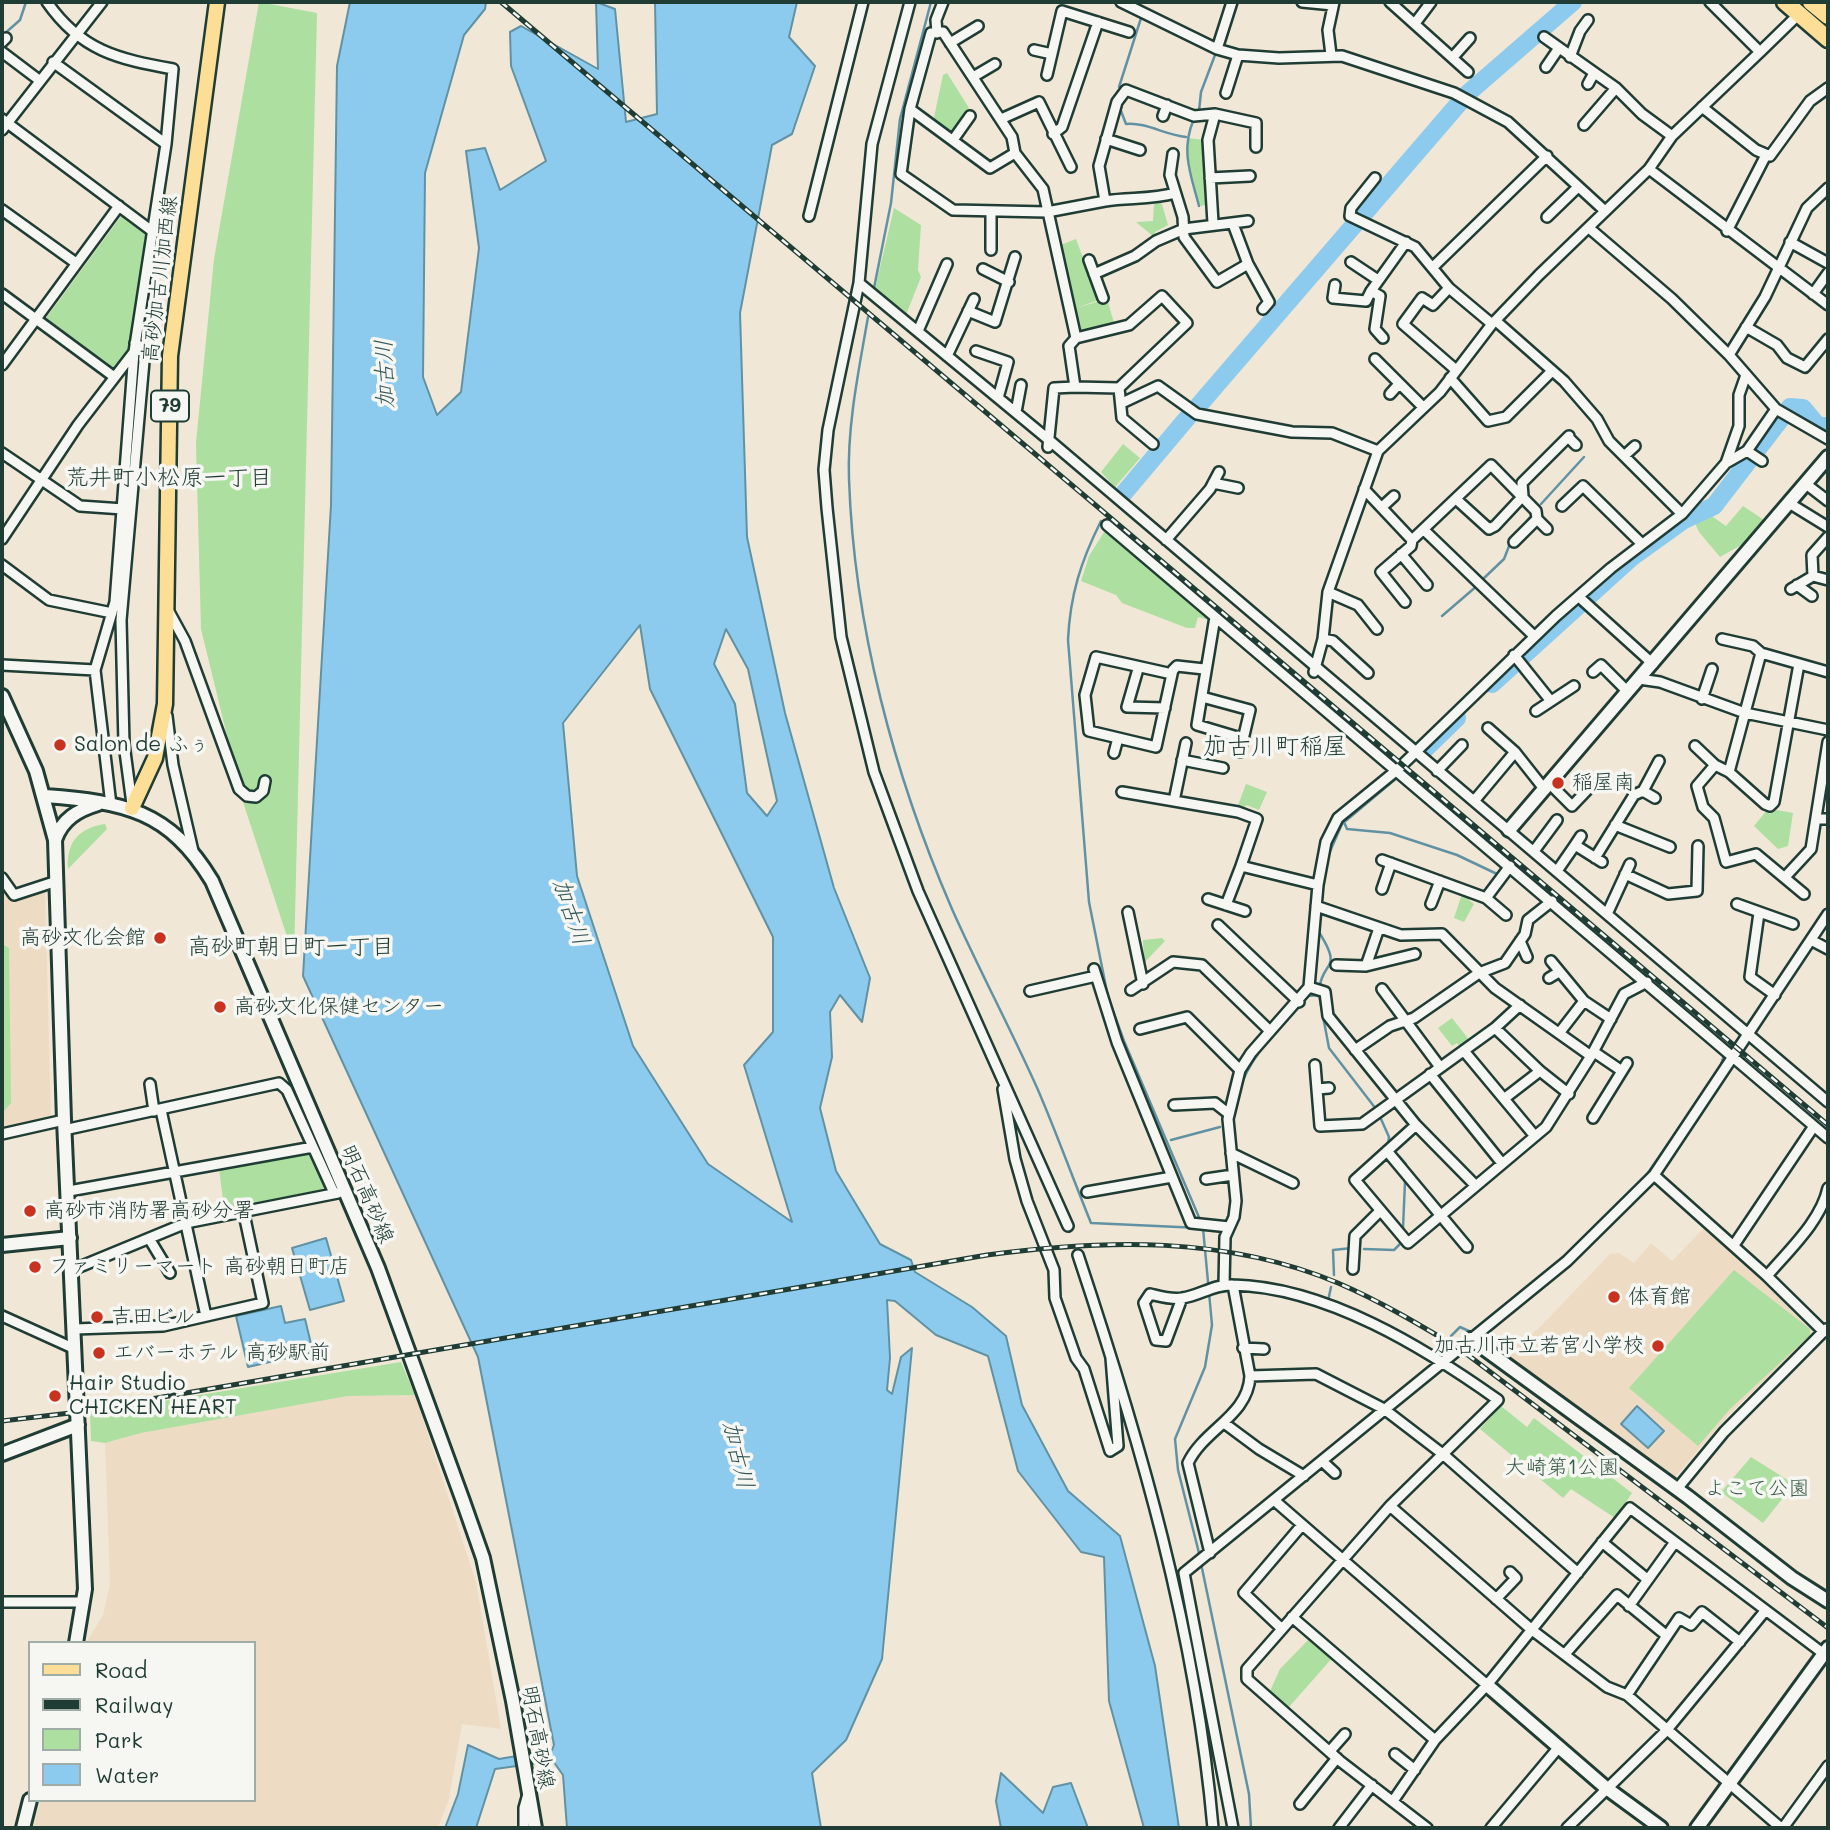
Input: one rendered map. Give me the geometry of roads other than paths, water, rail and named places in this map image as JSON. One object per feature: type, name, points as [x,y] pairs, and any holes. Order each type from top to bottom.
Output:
[{"type":"highway","points":[[1785,2],[1828,39]]},
{"type":"main road","name":"高砂加古川加西線","points":[[132,808],[155,758],[165,704],[170,356],[217,2]]},
{"type":"street","points":[[47,2],[76,35],[99,51],[122,59],[173,69],[166,144],[135,348],[112,614],[94,670],[104,805],[76,813],[62,824],[55,840]]},
{"type":"street","points":[[102,2],[3,124],[152,231]]},
{"type":"street","points":[[809,216],[863,2]]},
{"type":"street","points":[[910,2],[872,144],[859,283],[842,354],[824,470],[841,637],[874,772],[918,891],[1068,1226]]},
{"type":"street","points":[[937,33],[936,20],[943,2]]},
{"type":"street","points":[[1121,2],[1217,50],[1238,55],[1279,58],[1331,55],[1454,93],[1508,122],[1605,211]]},
{"type":"street","points":[[1217,50],[1232,2]]},
{"type":"street","points":[[1302,2],[1334,3],[1328,30],[1331,55]]},
{"type":"street","points":[[1390,2],[1416,22],[1468,72]]},
{"type":"street","points":[[1416,22],[1432,2]]},
{"type":"street","points":[[1710,2],[1760,52]]},
{"type":"street","points":[[1046,75],[1062,11],[1129,33]]},
{"type":"street","points":[[1314,669],[1323,639],[1328,592],[1378,451],[1453,374],[1494,323],[1649,169],[1672,136],[1799,14]]},
{"type":"street","points":[[1570,57],[1580,31],[1588,20]]},
{"type":"street","points":[[1053,134],[1062,127],[1098,22]]},
{"type":"street","points":[[950,43],[978,26]]},
{"type":"street","points":[[1076,338],[1047,212],[1044,189],[1015,153],[1012,137],[943,32],[932,33],[910,109],[901,174],[953,210],[1047,212],[1131,197],[1153,200],[1175,194]]},
{"type":"street","points":[[1544,37],[1616,88],[1642,114],[1672,136]]},
{"type":"street","points":[[1453,57],[1470,38]]},
{"type":"street","points":[[1546,67],[1559,48]]},
{"type":"street","points":[[1034,50],[1052,54]]},
{"type":"street","points":[[2,52],[39,80]]},
{"type":"street","points":[[1226,93],[1238,55]]},
{"type":"street","points":[[53,62],[166,144]]},
{"type":"street","points":[[973,77],[995,64]]},
{"type":"street","points":[[1588,84],[1594,73]]},
{"type":"street","points":[[1582,110],[1587,121],[1616,88]]},
{"type":"street","points":[[1702,107],[1770,156],[1810,102],[1828,88]]},
{"type":"street","points":[[1105,201],[1099,166],[1117,102],[1126,90],[1195,116],[1215,114],[1256,119],[1256,146]]},
{"type":"street","points":[[1001,119],[1038,102],[1066,164]]},
{"type":"street","points":[[1163,116],[1167,105]]},
{"type":"street","points":[[910,109],[990,168],[1015,153]]},
{"type":"street","points":[[1213,223],[1209,140],[1215,114]]},
{"type":"street","points":[[953,140],[970,116]]},
{"type":"street","points":[[1106,139],[1140,150]]},
{"type":"street","points":[[1173,153],[1170,175],[1184,237],[1217,282],[1248,264]]},
{"type":"street","points":[[1727,231],[1766,155]]},
{"type":"street","points":[[1433,267],[1547,156]]},
{"type":"street","points":[[1649,169],[1727,231],[1828,305]]},
{"type":"street","points":[[1210,178],[1250,176]]},
{"type":"street","points":[[1376,178],[1351,208],[1350,216],[1406,242],[1433,267],[1449,288],[1552,370],[1597,419],[1609,441],[1682,514]]},
{"type":"street","points":[[1547,217],[1578,187]]},
{"type":"street","points":[[1729,355],[1778,269],[1807,208],[1828,188]]},
{"type":"street","points":[[2,365],[119,206]]},
{"type":"street","points":[[2,210],[76,263]]},
{"type":"street","points":[[991,212],[991,250]]},
{"type":"street","points":[[1094,274],[1184,229],[1213,223],[1233,224],[1248,221]]},
{"type":"street","points":[[1233,224],[1248,264],[1269,302],[1263,309]]},
{"type":"street","points":[[1589,228],[1672,299],[1729,355],[1776,409],[1828,439]]},
{"type":"street","points":[[1335,285],[1333,298],[1366,301],[1406,242]]},
{"type":"street","points":[[1790,242],[1828,262]]},
{"type":"street","points":[[968,311],[995,322],[1015,257]]},
{"type":"street","points":[[1089,260],[1103,298]]},
{"type":"street","points":[[1351,262],[1378,280]]},
{"type":"street","points":[[918,331],[947,264]]},
{"type":"street","points":[[983,269],[1009,282]]},
{"type":"street","points":[[1813,295],[1828,273]]},
{"type":"street","points":[[859,283],[1016,412],[1049,444],[1166,540],[1314,669],[1534,851],[1828,1102]]},
{"type":"street","points":[[1449,288],[1433,305],[1422,298],[1402,324],[1453,374],[1488,421],[1499,421],[1506,417],[1552,370]]},
{"type":"street","points":[[1371,291],[1380,296],[1375,329],[1383,338]]},
{"type":"street","points":[[2,294],[113,376]]},
{"type":"street","points":[[1049,444],[1054,388],[1119,388],[1187,323],[1162,296],[1129,325],[1076,338],[1069,346],[1075,387]]},
{"type":"street","points":[[947,356],[974,299]]},
{"type":"street","points":[[1746,327],[1777,345],[1787,358],[1805,368],[1828,339]]},
{"type":"street","points":[[2,539],[135,348]]},
{"type":"street","points":[[132,808],[124,744],[121,620],[145,350],[135,348]]},
{"type":"street","points":[[976,352],[1008,362],[998,398]]},
{"type":"street","points":[[1375,359],[1423,407]]},
{"type":"street","points":[[1210,1553],[1188,1463],[1199,1443],[1224,1423],[1248,1390],[1250,1376],[1224,1286],[1225,1237],[1235,1209],[1229,1114],[1240,1070],[1309,987],[1320,907],[1318,885],[1326,842],[1338,818],[1397,770],[1534,636],[1642,544],[1682,514],[1726,463],[1737,437],[1739,395],[1746,375]]},
{"type":"street","points":[[1390,394],[1399,384]]},
{"type":"street","points":[[1016,412],[1020,385]]},
{"type":"street","points":[[1122,403],[1158,386],[1197,414],[1279,430],[1332,433],[1378,451]]},
{"type":"street","points":[[1119,388],[1122,418],[1133,433],[1153,444]]},
{"type":"street","points":[[1726,463],[1747,451],[1776,409]]},
{"type":"street","points":[[1523,496],[1521,483],[1546,458],[1569,436],[1576,445]]},
{"type":"street","points":[[1624,456],[1635,446]]},
{"type":"street","points":[[1538,450],[1546,458]]},
{"type":"street","points":[[1747,451],[1762,461]]},
{"type":"street","points":[[2,453],[80,506],[123,509]]},
{"type":"street","points":[[1509,830],[1828,457]]},
{"type":"street","points":[[1405,602],[1401,589],[1381,572],[1411,546],[1412,540],[1491,465],[1523,496],[1536,511],[1537,519],[1547,529]]},
{"type":"street","points":[[1166,540],[1219,472]]},
{"type":"street","points":[[1213,483],[1238,488]]},
{"type":"street","points":[[1805,484],[1828,502]]},
{"type":"street","points":[[1562,506],[1583,486],[1642,544]]},
{"type":"street","points":[[1364,489],[1396,528],[1412,540]]},
{"type":"street","points":[[1382,508],[1394,496]]},
{"type":"street","points":[[1456,499],[1489,529],[1523,496]]},
{"type":"street","points":[[1604,507],[1613,499]]},
{"type":"street","points":[[1789,503],[1828,527]]},
{"type":"street","points":[[1514,542],[1537,519]]},
{"type":"street","points":[[1107,525],[1828,1138]]},
{"type":"street","points":[[1424,530],[1472,580],[1481,583],[1534,636]]},
{"type":"street","points":[[1813,576],[1812,555],[1828,537]]},
{"type":"street","points":[[1401,555],[1427,585]]},
{"type":"street","points":[[2,565],[49,600],[112,614]]},
{"type":"street","points":[[1812,596],[1794,587],[1813,576],[1828,580]]},
{"type":"street","points":[[1328,592],[1358,606],[1364,620],[1377,629]]},
{"type":"street","points":[[1578,597],[1653,664]]},
{"type":"street","points":[[167,607],[185,640],[239,789],[247,796],[256,797],[263,791],[265,781]]},
{"type":"street","points":[[1215,617],[1197,725],[1244,739]]},
{"type":"street","points":[[1323,639],[1333,641],[1353,667],[1368,673]]},
{"type":"street","points":[[1722,639],[1753,646],[1761,653],[1828,671]]},
{"type":"street","points":[[1729,772],[1761,653]]},
{"type":"street","points":[[1514,655],[1550,700]]},
{"type":"street","points":[[1172,674],[1138,669],[1097,657],[1085,695],[1089,731],[1156,747],[1172,674],[1177,666],[1205,669]]},
{"type":"street","points":[[1695,746],[1715,765],[1729,772],[1755,797],[1770,806],[1774,802],[1799,664]]},
{"type":"street","points":[[2,665],[94,670]]},
{"type":"street","points":[[1592,672],[1601,666],[1628,692]]},
{"type":"street","points":[[1138,669],[1127,708],[1165,708]]},
{"type":"street","points":[[1702,699],[1712,669]]},
{"type":"street","points":[[1639,679],[1660,682],[1745,713],[1828,730]]},
{"type":"street","points":[[1536,710],[1574,686]]},
{"type":"street","points":[[2,696],[45,796],[55,840],[64,1125],[85,1602],[76,1641]]},
{"type":"street","points":[[1202,696],[1250,710],[1240,752]]},
{"type":"street","points":[[165,704],[173,765],[193,851]]},
{"type":"street","points":[[1488,728],[1515,752],[1547,787],[1572,806],[1593,784]]},
{"type":"street","points":[[1115,753],[1118,738]]},
{"type":"street","points":[[1786,876],[1811,849],[1828,742]]},
{"type":"street","points":[[1174,801],[1186,743]]},
{"type":"street","points":[[1437,771],[1462,745]]},
{"type":"street","points":[[1474,801],[1515,752]]},
{"type":"street","points":[[1182,760],[1223,768]]},
{"type":"street","points":[[1575,845],[1599,860],[1615,825],[1634,795],[1643,791],[1659,761]]},
{"type":"street","points":[[1715,765],[1697,786],[1703,807],[1714,818],[1726,862],[1756,854],[1786,876],[1804,894]]},
{"type":"street","points":[[1643,791],[1655,798]]},
{"type":"street","points":[[1122,792],[1238,812],[1257,819],[1226,905]]},
{"type":"street","name":"明石高砂線","points":[[45,796],[132,808],[161,823],[193,851],[212,881],[340,1192],[383,1281],[482,1558],[513,1701],[535,1828]]},
{"type":"street","points":[[1816,819],[1828,819]]},
{"type":"street","points":[[1534,851],[1557,820]]},
{"type":"street","points":[[1615,825],[1653,835],[1670,847]]},
{"type":"street","points":[[1557,871],[1581,836]]},
{"type":"street","points":[[1625,874],[1668,894],[1697,891],[1698,846]]},
{"type":"street","points":[[1382,889],[1387,862],[1486,898],[1506,915]]},
{"type":"street","points":[[1607,914],[1630,864]]},
{"type":"street","points":[[1241,866],[1318,885]]},
{"type":"street","points":[[1486,898],[1510,866]]},
{"type":"street","points":[[2,878],[14,895],[57,881]]},
{"type":"street","points":[[1431,904],[1440,881]]},
{"type":"street","points":[[1208,899],[1245,911]]},
{"type":"street","points":[[1354,1050],[1403,1020],[1414,1018],[1479,973],[1505,963],[1520,941],[1528,920],[1552,901]]},
{"type":"street","points":[[1737,904],[1793,925]]},
{"type":"street","points":[[1320,907],[1401,935],[1442,934],[1479,973],[1520,1005],[1592,1054],[1625,1067],[1602,1095],[1593,1118]]},
{"type":"street","points":[[1128,912],[1143,984]]},
{"type":"street","points":[[1759,913],[1750,977],[1775,995]]},
{"type":"street","points":[[1233,1828],[1184,1573],[1567,1261],[1654,1175],[1750,1035],[1828,914]]},
{"type":"street","points":[[1218,925],[1299,1002]]},
{"type":"street","points":[[1366,966],[1379,928]]},
{"type":"street","points":[[1811,940],[1828,948]]},
{"type":"street","points":[[1520,941],[1527,957]]},
{"type":"street","points":[[1336,965],[1366,966],[1415,954]]},
{"type":"street","points":[[1551,961],[1584,1001],[1611,1019]]},
{"type":"street","points":[[1131,990],[1173,962],[1202,965],[1270,1031]]},
{"type":"street","points":[[1549,978],[1559,972]]},
{"type":"street","points":[[1030,991],[1095,973],[1117,1042],[1191,1223],[1209,1222],[1229,1227]]},
{"type":"street","points":[[1416,1125],[1354,1180],[1408,1243],[1546,1127],[1569,1094],[1624,994],[1647,982]]},
{"type":"street","points":[[1309,987],[1325,992],[1328,1016],[1354,1050],[1416,1125],[1475,1185]]},
{"type":"street","points":[[1382,989],[1440,1067]]},
{"type":"street","points":[[1560,1032],[1584,1001]]},
{"type":"street","points":[[1315,1065],[1320,1126],[1362,1124],[1495,1028],[1520,1005]]},
{"type":"street","points":[[1148,1030],[1187,1017],[1240,1070]]},
{"type":"street","points":[[1495,1028],[1540,1071],[1569,1094]]},
{"type":"street","points":[[1464,1051],[1534,1135]]},
{"type":"street","points":[[1505,1098],[1540,1071]]},
{"type":"street","points":[[1000,1073],[1015,1159],[1027,1201],[1054,1270],[1055,1298],[1076,1358],[1084,1369],[1110,1451],[1118,1446],[1110,1367],[1112,1355]]},
{"type":"street","points":[[1430,1074],[1502,1162]]},
{"type":"street","points":[[2,1134],[158,1110],[279,1083],[287,1090],[313,1147],[340,1192],[244,1214],[186,1223],[72,1270]]},
{"type":"street","points":[[150,1084],[175,1173],[206,1317]]},
{"type":"street","points":[[1317,1088],[1329,1088]]},
{"type":"street","points":[[1180,1108],[1215,1103],[1229,1114]]},
{"type":"street","points":[[1734,1245],[1814,1126]]},
{"type":"street","points":[[69,1191],[313,1147]]},
{"type":"street","points":[[1387,1151],[1467,1247]]},
{"type":"street","points":[[1231,1153],[1273,1179],[1293,1183]]},
{"type":"street","points":[[1206,1179],[1233,1175]]},
{"type":"street","points":[[1654,1175],[1826,1330],[1724,1432],[1677,1489]]},
{"type":"street","points":[[1092,1188],[1135,1178],[1172,1177]]},
{"type":"street","points":[[1768,1276],[1826,1201],[1828,1188]]},
{"type":"street","points":[[1353,1269],[1355,1236],[1380,1211]]},
{"type":"street","points":[[74,1329],[163,1326],[263,1303],[244,1214]]},
{"type":"street","points":[[2,1245],[70,1238]]},
{"type":"street","points":[[150,1240],[170,1273]]},
{"type":"street","points":[[1079,1255],[1142,1457],[1179,1606],[1208,1769],[1213,1828]]},
{"type":"street","points":[[1182,1298],[1166,1341],[1156,1340],[1143,1303],[1150,1294],[1182,1298],[1224,1286],[1265,1289],[1343,1312],[1444,1362],[1498,1400],[1390,1506],[1247,1669],[1247,1679],[1333,1755],[1393,1801],[1414,1824],[1426,1828]]},
{"type":"street","points":[[2,1316],[75,1349]]},
{"type":"street","points":[[1471,1339],[1677,1489],[1792,1578],[1828,1601]]},
{"type":"street","points":[[1243,1348],[1264,1349]]},
{"type":"street","points":[[1250,1376],[1316,1374],[1384,1409],[1444,1455],[1578,1573]]},
{"type":"street","points":[[1224,1423],[1258,1449],[1304,1476]]},
{"type":"street","points":[[2,1454],[78,1426]]},
{"type":"street","points":[[1322,1461],[1335,1473]]},
{"type":"street","points":[[1275,1501],[1605,1787],[1661,1828]]},
{"type":"street","points":[[1390,1506],[1532,1630],[1607,1687],[1627,1695],[1782,1828],[1828,1766]]},
{"type":"street","points":[[1393,1801],[1436,1740],[1487,1685],[1630,1508],[1765,1611],[1827,1653],[1698,1828]]},
{"type":"street","points":[[1282,1629],[1244,1593],[1302,1525]]},
{"type":"street","points":[[1602,1542],[1647,1579]]},
{"type":"street","points":[[1629,1606],[1675,1542]]},
{"type":"street","points":[[1496,1599],[1516,1578],[1510,1572]]},
{"type":"street","points":[[1565,1654],[1617,1595],[1667,1636]]},
{"type":"street","points":[[2,1602],[85,1602]]},
{"type":"street","points":[[1567,1828],[1605,1787],[1667,1731],[1765,1611]]},
{"type":"street","points":[[1627,1695],[1679,1618],[1691,1625],[1702,1612],[1740,1642]]},
{"type":"street","points":[[1292,1617],[1436,1740]]},
{"type":"street","points":[[1300,1804],[1345,1734]]},
{"type":"street","points":[[1491,1828],[1559,1747]]},
{"type":"street","points":[[1395,1754],[1415,1770]]},
{"type":"street","points":[[1339,1828],[1372,1784]]},
{"type":"street","points":[[524,1828],[524,1808],[529,1792]]},
{"type":"street","points":[[23,1828],[30,1802]]},
{"type":"water","name":"加古川","points":[[350,2],[486,2],[485,9],[464,35],[425,173],[423,377],[437,415],[461,392],[479,248],[466,151],[485,148],[500,190],[546,161],[511,66],[510,32],[521,26],[598,69],[596,2],[615,9],[626,122],[657,114],[655,2],[797,2],[789,37],[815,66],[792,134],[772,145],[740,313],[747,537],[785,713],[834,888],[870,978],[862,1022],[840,995],[830,1012],[832,1057],[820,1108],[836,1171],[880,1244],[911,1260],[915,1272],[972,1307],[1006,1336],[1022,1405],[1068,1491],[1120,1536],[1155,1666],[1179,1828],[1144,1828],[1109,1701],[1104,1557],[1081,1552],[1018,1471],[988,1356],[936,1335],[895,1301],[887,1300],[890,1358],[887,1390],[892,1394],[901,1357],[912,1348],[882,1659],[846,1740],[812,1773],[821,1828],[567,1828],[563,1775],[553,1761],[495,1769],[476,1828],[445,1828],[458,1794],[468,1745],[499,1759],[552,1750],[554,1745],[478,1357],[303,976],[331,505],[337,66]],"holes":[[[640,625],[650,689],[773,937],[773,1032],[744,1065],[792,1222],[708,1164],[633,1046],[577,876],[563,723]],[[726,629],[748,669],[777,801],[767,816],[747,793],[735,704],[714,664]]]},
{"type":"water","points":[[326,1238],[344,1301],[310,1310],[292,1248]]},
{"type":"water","points":[[281,1306],[285,1323],[305,1319],[313,1352],[248,1367],[236,1316]]},
{"type":"water","points":[[1637,1406],[1664,1431],[1648,1448],[1621,1424]]},
{"type":"water","points":[[1001,1773],[1043,1813],[1053,1787],[1071,1783],[1088,1828],[1001,1828],[996,1801]]},
{"type":"waterway","points":[[3,35],[20,20],[26,2]]},
{"type":"waterway","points":[[874,288],[891,203],[900,119],[931,2]]},
{"type":"waterway","points":[[1199,405],[1467,94],[1573,2]]},
{"type":"waterway","points":[[1119,87],[1142,15]]},
{"type":"waterway","points":[[1199,111],[1201,92],[1215,55]]},
{"type":"waterway","points":[[1121,111],[1126,124],[1141,125],[1186,137]]},
{"type":"waterway","points":[[1194,119],[1187,152],[1199,206]]},
{"type":"waterway","points":[[868,317],[850,439],[852,534],[868,644],[895,753],[912,806],[952,909],[1038,1090],[1091,1223],[1200,1228]]},
{"type":"waterway","points":[[1492,684],[1631,558],[1684,520],[1714,506],[1790,407],[1803,408],[1818,426],[1828,426]]},
{"type":"waterway","points":[[1124,493],[1188,417]]},
{"type":"waterway","points":[[1541,504],[1584,457]]},
{"type":"waterway","points":[[1520,530],[1531,516]]},
{"type":"waterway","points":[[1101,521],[1078,579],[1071,608],[1068,640],[1089,902],[1108,997],[1201,1222]]},
{"type":"waterway","points":[[1483,579],[1504,559],[1511,541]]},
{"type":"waterway","points":[[1442,616],[1478,585]]},
{"type":"waterway","points":[[1423,751],[1457,718]]},
{"type":"waterway","points":[[1328,856],[1342,824],[1398,777]]},
{"type":"waterway","points":[[1344,822],[1347,829],[1390,833],[1457,855],[1497,874]]},
{"type":"waterway","points":[[1239,1091],[1251,1064],[1268,1040],[1308,996],[1319,995],[1320,983],[1331,960],[1317,929]]},
{"type":"waterway","points":[[1319,995],[1329,1048],[1376,1109]]},
{"type":"waterway","points":[[1719,1071],[1723,1058]]},
{"type":"waterway","points":[[1643,1180],[1699,1099]]},
{"type":"waterway","points":[[1381,1119],[1389,1137],[1388,1144]]},
{"type":"waterway","points":[[1171,1140],[1220,1127]]},
{"type":"waterway","points":[[1399,1156],[1406,1164]]},
{"type":"waterway","points":[[1403,1228],[1405,1182]]},
{"type":"waterway","points":[[1203,1228],[1212,1325],[1205,1367],[1175,1439],[1178,1470],[1198,1549],[1249,1794],[1251,1828]]},
{"type":"waterway","points":[[1364,1249],[1394,1250],[1402,1242]]},
{"type":"waterway","points":[[1334,1275],[1333,1250],[1352,1248]]},
{"type":"waterway","points":[[1451,1336],[1460,1327],[1471,1332],[1572,1251]]},
{"type":"waterway","points":[[1328,1301],[1331,1287]]},
{"type":"waterway","points":[[1439,1355],[1444,1347]]},
{"type":"railway","points":[[501,2],[1828,1125]]},
{"type":"railway","points":[[2,1421],[70,1413],[987,1255],[1120,1244],[1209,1249],[1296,1268],[1338,1283],[1385,1305],[1460,1349],[1828,1628]]},
{"type":"place","name":"Salon de ふぅ","points":[[60,745]]},
{"type":"place","name":"稲屋南","points":[[1558,783]]},
{"type":"place","name":"高砂文化会館","points":[[160,938]]},
{"type":"place","name":"高砂文化保健センター","points":[[220,1007]]},
{"type":"place","name":"高砂市消防署高砂分署","points":[[30,1211]]},
{"type":"place","name":"ファミリーマート 高砂朝日町店","points":[[35,1267]]},
{"type":"place","name":"体育館","points":[[1614,1297]]},
{"type":"place","name":"吉田ビル","points":[[97,1317]]},
{"type":"place","name":"加古川市立若宮小学校","points":[[1658,1346]]},
{"type":"place","name":"エバーホテル 高砂駅前","points":[[99,1353]]},
{"type":"place","name":"Hair Studio CHICKEN HEART","points":[[55,1396]]},
{"type":"district","name":"荒井町小松原一丁目","points":[[169,478]]},
{"type":"district","name":"加古川町稲屋","points":[[1275,747]]},
{"type":"district","name":"高砂町朝日町一丁目","points":[[291,947]]},
{"type":"park label","name":"大崎第1公園","points":[[1562,1468]]},
{"type":"park label","name":"よこて公園","points":[[1757,1489]]}]
